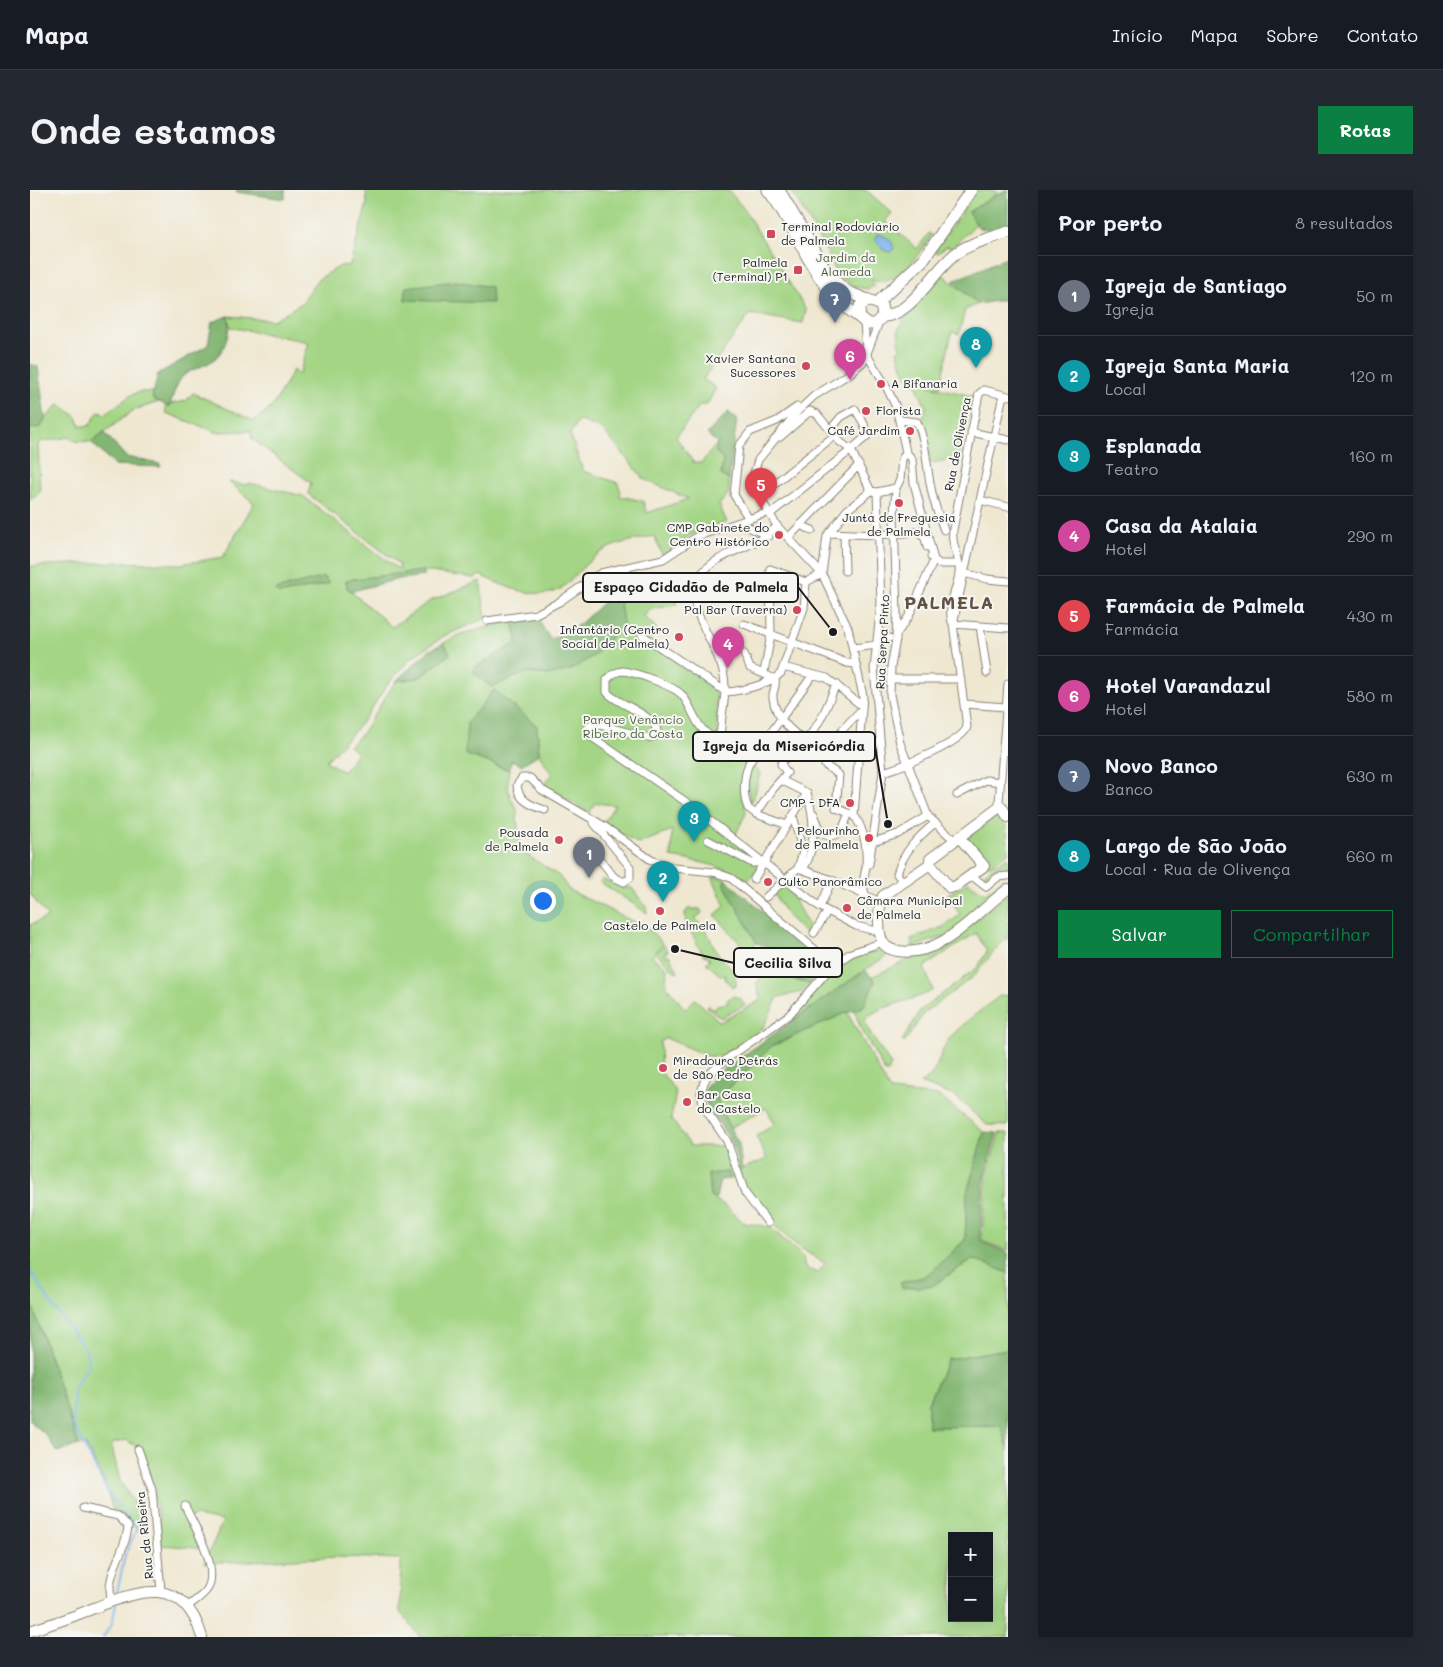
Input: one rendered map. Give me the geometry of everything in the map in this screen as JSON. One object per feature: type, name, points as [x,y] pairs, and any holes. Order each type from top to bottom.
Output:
[{"type":"main road","points":[[768,190],[822,283],[837,300],[871,325],[904,308],[958,252],[1008,232]]},
{"type":"main road","points":[[779,190],[830,277],[848,292],[873,301],[883,308],[881,319]]},
{"type":"main road","points":[[862,320],[860,306],[873,301],[923,260],[971,190]]},
{"type":"street","points":[[749,519],[734,495],[739,446],[750,432],[777,421],[850,374],[867,354],[881,319]]},
{"type":"street","points":[[853,648],[892,639],[909,616],[934,560],[914,483],[912,459],[906,452],[900,420],[886,384],[867,354],[862,320]]},
{"type":"street","name":"Rua de Olivença","points":[[959,564],[952,542],[970,432],[980,393],[986,390],[1006,395]]},
{"type":"street","points":[[953,624],[980,500],[1006,395]]},
{"type":"street","points":[[808,401],[770,445],[754,467],[754,485],[777,526],[822,574],[846,623],[853,648],[855,664],[861,683],[862,708],[853,816],[865,848],[865,894]]},
{"type":"street","points":[[487,621],[536,614],[559,602],[601,573],[663,559],[698,536],[770,513],[867,436],[864,424],[855,409],[841,417],[832,433],[759,496]]},
{"type":"street","points":[[770,445],[810,411],[817,414],[832,433],[851,450],[874,491],[881,603],[874,669],[883,772],[873,842],[864,878]]},
{"type":"street","points":[[900,420],[917,422],[927,447],[934,500],[944,530]]},
{"type":"street","points":[[970,432],[1008,440]]},
{"type":"street","name":"Rua Serpa Pinto","points":[[906,452],[902,459],[900,480],[896,488],[894,534],[897,569],[890,679],[894,716],[900,743],[928,816],[957,838]]},
{"type":"street","points":[[788,538],[860,465]]},
{"type":"street","points":[[822,574],[827,536],[847,510],[874,491],[896,488]]},
{"type":"street","points":[[920,504],[934,500]]},
{"type":"street","points":[[980,500],[1008,507]]},
{"type":"street","points":[[739,523],[769,536]]},
{"type":"street","points":[[800,525],[812,530]]},
{"type":"street","points":[[777,526],[769,536],[742,546],[713,563],[701,574],[694,587],[697,610],[721,661],[726,692],[721,729],[716,737],[711,737],[702,728],[687,701],[676,690],[623,671],[614,674],[607,680],[607,692],[640,713],[657,728],[657,735],[648,738],[593,723],[587,729],[590,734],[689,804],[827,912],[882,937],[893,950],[904,952],[933,945],[954,934],[1008,889]]},
{"type":"street","points":[[829,533],[844,535],[920,533],[934,560],[942,564],[959,564],[950,604],[967,723],[963,734],[908,764],[883,772]]},
{"type":"street","points":[[844,535],[845,571]]},
{"type":"street","points":[[764,672],[771,635],[770,569],[806,582],[822,574]]},
{"type":"street","points":[[964,574],[1008,581]]},
{"type":"street","points":[[642,635],[726,692],[746,690],[775,679],[783,666],[804,608],[806,582]]},
{"type":"street","points":[[744,624],[847,663],[855,664]]},
{"type":"street","points":[[953,624],[1008,628]]},
{"type":"street","points":[[980,626],[987,673]]},
{"type":"street","points":[[744,654],[750,668],[764,672],[775,679],[776,685],[773,698],[781,716],[838,775],[836,808],[853,816]]},
{"type":"street","points":[[783,666],[812,676],[821,676],[836,684],[862,708]]},
{"type":"street","points":[[787,825],[756,814],[748,808],[746,802],[746,770],[781,716],[802,693],[812,676]]},
{"type":"street","points":[[890,679],[961,679]]},
{"type":"street","points":[[756,814],[787,773],[781,764],[782,760],[805,742],[823,718],[836,684]]},
{"type":"street","points":[[1008,684],[998,802],[1008,817]]},
{"type":"street","points":[[965,704],[1006,707]]},
{"type":"street","points":[[827,762],[843,729],[862,708]]},
{"type":"street","points":[[545,810],[530,805],[520,795],[517,786],[522,778],[530,778],[542,790],[589,818],[651,860],[662,865],[714,872],[731,878],[833,965]]},
{"type":"street","points":[[780,780],[807,793],[822,834],[830,836],[841,833],[853,816]]},
{"type":"street","points":[[957,795],[986,780],[1000,782]]},
{"type":"street","points":[[754,879],[807,793]]},
{"type":"street","points":[[957,838],[984,866],[972,876],[950,888],[930,864],[930,859],[957,838],[1001,806]]},
{"type":"street","points":[[766,897],[784,878],[807,863],[812,840],[813,812]]},
{"type":"street","points":[[793,816],[803,852],[798,868]]},
{"type":"street","points":[[873,842],[898,834],[928,816]]},
{"type":"street","points":[[589,818],[630,867],[630,878],[624,882],[617,880],[594,852]]},
{"type":"street","points":[[903,882],[897,874],[902,859],[922,834],[935,823]]},
{"type":"street","points":[[708,840],[752,863],[765,863]]},
{"type":"street","points":[[882,937],[880,902],[883,896],[930,864]]},
{"type":"street","points":[[798,868],[832,880],[880,902]]},
{"type":"street","points":[[972,876],[986,887],[998,877],[1008,876]]},
{"type":"street","points":[[820,907],[832,880]]},
{"type":"street","points":[[814,933],[827,912]]},
{"type":"street","points":[[768,1223],[745,1193],[727,1141],[707,1112],[701,1096],[706,1078],[789,1015],[833,965],[882,937]]},
{"type":"street","name":"Rua da Ribeira","points":[[138,1449],[152,1489],[161,1591]]},
{"type":"street","points":[[185,1506],[208,1556],[211,1574],[208,1588],[188,1606]]},
{"type":"street","points":[[83,1508],[118,1516],[128,1526],[128,1536],[110,1583],[112,1601]]},
{"type":"street","points":[[30,1631],[127,1596],[150,1591],[161,1591],[178,1598],[188,1606],[198,1624],[202,1637]]},
{"type":"green space","points":[[236,190],[285,190],[285,199],[236,192]]},
{"type":"green space","name":"Parque Venâncio Ribeiro da Costa","points":[[366,190],[728,190],[744,209],[806,310],[803,323],[750,314],[703,379],[716,388],[707,405],[700,405],[676,437],[693,462],[701,463],[717,444],[716,452],[723,460],[721,475],[729,480],[729,493],[719,505],[727,522],[688,536],[663,556],[654,536],[613,546],[592,559],[563,587],[555,592],[545,594],[510,588],[480,575],[474,578],[423,571],[346,580],[347,588],[392,627],[430,601],[480,581],[486,618],[444,636],[411,658],[387,685],[361,724],[326,761],[343,772],[357,753],[349,746],[361,735],[396,681],[419,678],[450,654],[444,643],[461,634],[513,621],[517,639],[515,644],[474,668],[491,687],[526,673],[551,675],[573,669],[596,654],[614,633],[623,629],[618,589],[638,583],[640,576],[653,571],[656,581],[674,573],[677,605],[651,609],[644,616],[660,632],[656,636],[644,635],[668,652],[716,692],[718,738],[728,757],[746,764],[742,782],[746,813],[734,838],[762,863],[748,881],[730,871],[671,857],[672,830],[639,844],[603,823],[615,805],[595,803],[589,813],[544,785],[552,774],[539,754],[537,726],[494,690],[465,754],[509,770],[508,790],[517,808],[521,851],[559,876],[569,890],[650,930],[663,944],[652,956],[667,968],[666,985],[685,1009],[695,999],[720,1022],[761,1000],[756,983],[786,954],[792,979],[810,984],[802,992],[778,997],[763,1028],[723,1056],[707,1056],[666,1038],[660,1042],[661,1072],[676,1092],[671,1119],[691,1146],[725,1146],[735,1178],[730,1179],[727,1172],[708,1174],[710,1197],[727,1207],[744,1223],[770,1227],[803,1257],[805,1268],[818,1273],[825,1263],[797,1246],[773,1224],[753,1199],[739,1170],[767,1159],[756,1136],[775,1124],[766,1108],[730,1128],[717,1100],[772,1046],[847,1012],[890,1091],[939,1096],[984,1132],[967,1193],[965,1240],[923,1277],[900,1283],[932,1286],[971,1260],[979,1260],[1008,1273],[1008,1349],[948,1359],[928,1402],[928,1427],[1001,1426],[1008,1447],[1008,1637],[420,1637],[400,1612],[401,1559],[339,1557],[204,1563],[223,1521],[195,1516],[187,1519],[198,1548],[161,1545],[160,1525],[144,1451],[126,1440],[111,1444],[120,1481],[146,1522],[139,1532],[124,1517],[113,1510],[104,1482],[86,1445],[79,1445],[30,1299],[30,925],[48,917],[30,894],[30,566],[118,562],[181,564],[223,557],[254,503],[229,482],[248,485],[249,483],[303,496],[400,569],[399,564],[308,494],[311,483],[252,439],[251,431],[216,432],[166,413],[165,405],[168,406],[186,401],[193,393],[254,421],[273,406],[293,370],[299,375],[309,342],[230,327],[228,316],[273,320],[302,303],[317,280],[340,266],[350,265],[367,204]],"holes":[[[407,287],[492,302],[405,300]],[[579,420],[603,430],[644,479],[688,499],[647,513],[643,501],[619,496],[621,493],[618,483],[583,471],[570,434]]]},
{"type":"green space","name":"Jardim da Alameda","points":[[791,190],[866,190],[892,213],[885,221],[917,249],[929,233],[932,235],[907,268],[899,275],[881,282],[871,280],[875,286],[867,289],[856,287],[837,275],[828,254]]},
{"type":"green space","points":[[977,190],[995,190],[997,194],[969,212],[976,224],[953,247],[946,246],[938,253],[934,252]]},
{"type":"green space","points":[[1008,190],[1008,223],[997,230],[979,228],[968,212]]},
{"type":"green space","points":[[1008,257],[1008,299],[978,304],[953,281]]},
{"type":"green space","points":[[942,274],[978,304],[965,310],[959,334],[952,332],[940,387],[929,386],[972,396],[959,459],[930,463],[928,447],[921,424],[926,408],[916,384],[905,375],[897,351],[900,348],[898,330],[908,313]]},
{"type":"green space","points":[[456,281],[491,287],[492,303],[405,300],[406,287]]},
{"type":"green space","points":[[228,316],[229,330],[226,343],[215,359],[181,378],[169,407],[152,398],[158,374],[208,345],[212,322]]},
{"type":"green space","points":[[30,364],[38,367],[45,419],[41,427],[30,429]]},
{"type":"green space","points":[[139,392],[153,392],[152,398],[159,402],[134,410],[91,442],[76,441],[69,437],[40,442],[38,445],[40,492],[30,500],[30,429],[41,427],[45,419],[59,404],[77,417],[80,426],[89,426],[99,411],[105,414],[131,395]]},
{"type":"green space","points":[[728,412],[737,419],[729,480],[721,475],[723,460],[716,452],[717,443],[707,434]]},
{"type":"green space","points":[[104,432],[126,457],[160,464],[161,467],[114,465],[91,442]]},
{"type":"green space","points":[[423,571],[425,576],[399,579],[352,591],[347,588],[346,580]]},
{"type":"green space","points":[[324,577],[329,584],[279,594],[275,590]]},
{"type":"green space","points":[[618,589],[624,629],[614,633],[596,654],[573,669],[551,675],[526,673],[491,687],[474,673],[474,668],[515,644],[517,639],[513,621],[537,618],[550,639],[561,636],[581,623]]},
{"type":"green space","points":[[444,643],[450,654],[418,678],[396,681],[428,651]]},
{"type":"green space","points":[[494,690],[537,726],[539,754],[521,765],[512,760],[509,770],[465,754],[467,723]]},
{"type":"green space","points":[[751,764],[760,773],[755,794],[750,803],[747,784]]},
{"type":"green space","points":[[997,816],[1001,818],[1005,826],[1008,853],[990,866],[966,838]]},
{"type":"green space","points":[[1008,857],[1008,872],[999,872],[987,882],[982,880],[983,874]]},
{"type":"green space","points":[[712,876],[725,879],[724,884],[757,943],[747,951],[715,915],[725,906]]},
{"type":"green space","points":[[602,879],[622,888],[632,888],[646,907],[647,913],[600,882]]},
{"type":"green space","points":[[725,879],[820,961],[821,966],[810,984],[792,979],[786,954],[757,943],[724,884]]},
{"type":"green space","points":[[1002,880],[1008,880],[1008,883],[949,935],[913,947],[911,939],[943,927],[960,915],[948,894],[968,882],[985,893]]},
{"type":"green space","points":[[784,881],[808,925],[813,928],[809,937],[788,917],[773,892]]},
{"type":"green space","points":[[1008,894],[1008,938],[1000,944],[973,977],[924,1013],[904,1043],[902,1041],[921,1010],[978,967],[987,951],[976,933],[924,967],[933,990],[875,1012],[865,1021],[871,1035],[891,1065],[888,1072],[885,1072],[861,1028],[854,1010],[863,1007],[875,981],[871,977],[950,941]]},
{"type":"green space","points":[[688,909],[700,909],[702,913],[695,919],[706,930],[719,955],[732,970],[735,975],[736,986],[731,986],[725,979],[725,975],[720,975],[706,963],[710,960],[706,955],[704,956],[686,923],[685,913]]},
{"type":"green space","points":[[664,945],[668,951],[664,953],[666,956],[669,955],[678,971],[675,972],[656,953]]},
{"type":"green space","points":[[887,951],[889,954],[793,1020],[791,1018],[822,984],[844,964],[871,952]]},
{"type":"green space","points":[[865,970],[875,981],[863,1007],[845,1013],[772,1046],[717,1099],[721,1112],[739,1144],[742,1169],[739,1170],[733,1145],[703,1098],[707,1085],[717,1074]]},
{"type":"green space","points":[[1008,995],[1008,1126],[987,1125],[955,1096],[920,1083],[927,1079],[935,1069],[945,1045],[953,1034],[1000,996]]},
{"type":"green space","points":[[733,996],[739,998],[745,1005],[721,1018],[707,1007],[708,1005],[714,1009],[717,1005],[728,1003],[727,1000]]},
{"type":"green space","points":[[984,1132],[997,1133],[984,1177],[980,1237],[982,1242],[1008,1253],[1008,1273],[979,1261],[971,1260],[932,1286],[902,1288],[900,1283],[923,1277],[965,1240],[967,1193]]},
{"type":"green space","points":[[999,1133],[1008,1133],[1008,1251],[983,1241],[982,1237],[986,1177]]},
{"type":"green space","points":[[727,1172],[730,1179],[720,1180],[716,1198],[710,1197],[708,1174]]},
{"type":"green space","points":[[30,1299],[79,1445],[57,1452],[46,1435],[30,1421]]},
{"type":"green space","points":[[1008,1349],[1008,1447],[1001,1426],[928,1427],[928,1403],[948,1359]]},
{"type":"water","points":[[877,234],[888,238],[894,249],[890,252],[883,250],[875,239]]},
{"type":"waterway","points":[[30,1270],[52,1305],[86,1350],[89,1364],[74,1389],[73,1424],[111,1498],[137,1529],[125,1555],[116,1597]]},
{"type":"waterway","points":[[103,1637],[112,1624],[116,1604]]},
{"type":"place","name":"Terminal Rodoviário de Palmela","points":[[771,234]]},
{"type":"place","name":"Palmela (Terminal) P1","points":[[798,270]]},
{"type":"place","name":"Novo Banco","points":[[835,323]]},
{"type":"place","name":"Xavier Santana Sucessores","points":[[806,366]]},
{"type":"place","name":"Largo de São João","points":[[976,368]]},
{"type":"place","name":"Hotel Varandazul","points":[[850,380]]},
{"type":"place","name":"A Bifanaria","points":[[881,384]]},
{"type":"place","name":"Florista","points":[[866,411]]},
{"type":"place","name":"Café Jardim","points":[[910,431]]},
{"type":"place","name":"Junta de Freguesia de Palmela","points":[[899,503]]},
{"type":"place","name":"Farmácia de Palmela","points":[[761,509]]},
{"type":"place","name":"CMP Gabinete do Centro Histórico","points":[[779,535]]},
{"type":"place","name":"Pal Bar (Taverna)","points":[[797,610]]},
{"type":"place","name":"Espaço Cidadão de Palmela","points":[[833,632]]},
{"type":"place","name":"Infantário (Centro Social de Palmela)","points":[[679,637]]},
{"type":"place","name":"Casa da Atalaia","points":[[728,668]]},
{"type":"place","name":"CMP - DFA","points":[[850,803]]},
{"type":"place","name":"Igreja da Misericórdia","points":[[888,824]]},
{"type":"place","name":"Pelourinho de Palmela","points":[[869,838]]},
{"type":"place","name":"Pousada de Palmela","points":[[559,840]]},
{"type":"place","name":"Esplanada","points":[[694,842]]},
{"type":"place","name":"Igreja de Santiago","points":[[589,878]]},
{"type":"place","name":"Culto Panorâmico","points":[[768,882]]},
{"type":"place","name":"Igreja Santa Maria","points":[[663,902]]},
{"type":"place","name":"Câmara Municipal de Palmela","points":[[847,908]]},
{"type":"place","name":"Castelo de Palmela","points":[[660,911]]},
{"type":"place","name":"Cecilia Silva","points":[[675,949]]},
{"type":"place","name":"Miradouro Detrás de São Pedro","points":[[663,1068]]},
{"type":"place","name":"Bar Casa do Castelo","points":[[687,1102]]},
{"type":"district","name":"PALMELA","points":[[949,603]]}]
